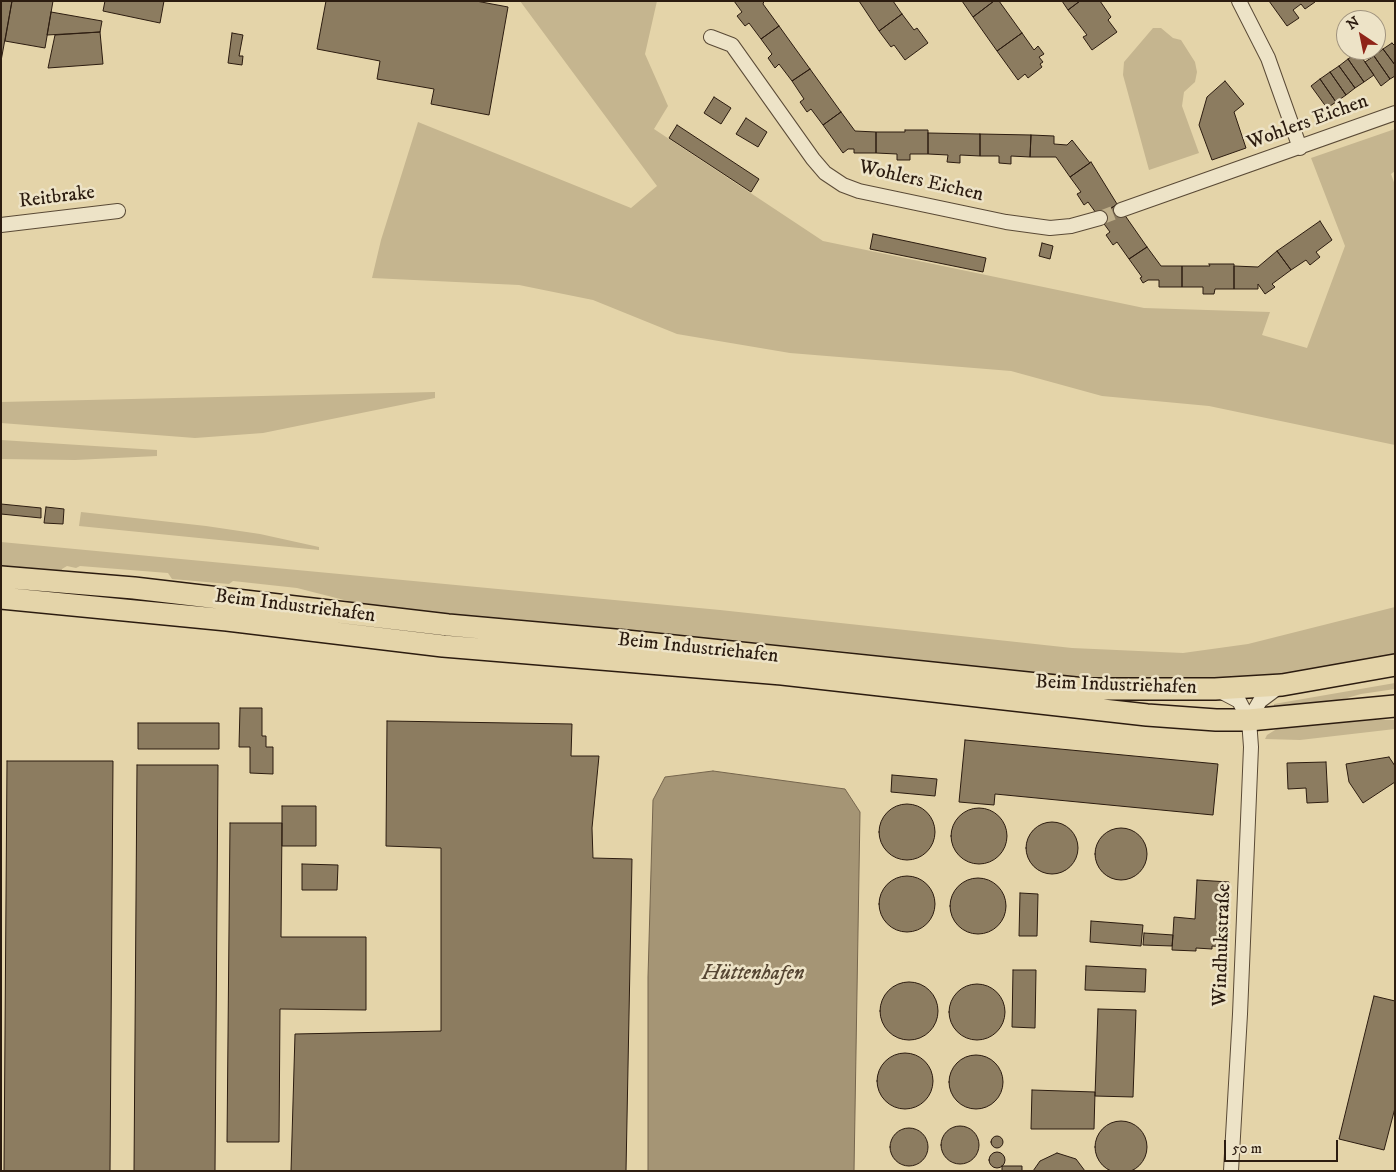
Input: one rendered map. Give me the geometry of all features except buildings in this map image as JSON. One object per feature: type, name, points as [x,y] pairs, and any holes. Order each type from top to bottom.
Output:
[{"type":"main road","name":"Beim Industriehafen","points":[[1,577],[134,588],[448,625],[626,641],[1086,689],[1215,689],[1282,685],[1395,665]]},
{"type":"main road","name":"Beim Industriehafen","points":[[1,598],[218,619],[443,646],[782,674],[1147,715],[1216,720],[1249,720],[1395,706]]},
{"type":"street","points":[[1239,1],[1268,58],[1300,148]]},
{"type":"street","name":"Wohlers Eichen","points":[[712,37],[732,45],[813,159],[826,173],[843,185],[858,191],[1006,222],[1050,228],[1071,226],[1100,218]]},
{"type":"street","name":"Wohlers Eichen","points":[[1121,210],[1395,113]]},
{"type":"street","name":"Reitbrake","points":[[1,224],[118,211]]},
{"type":"street","points":[[1249,720],[1260,701],[1282,685]]},
{"type":"street","points":[[1215,689],[1239,701],[1249,720]]},
{"type":"street","name":"Windhukstraße","points":[[1230,1171],[1251,780],[1249,720]]},
{"type":"shaded area","points":[[520,1],[657,1],[645,54],[668,106],[654,129],[823,241],[1144,308],[1270,312],[1262,335],[1307,348],[1345,246],[1311,158],[1395,129],[1395,171],[1391,174],[1395,185],[1395,445],[1209,406],[1102,396],[1011,371],[790,353],[677,334],[593,300],[519,285],[372,278],[381,240],[418,122],[631,208],[657,186]]},
{"type":"shaded area","points":[[1153,28],[1161,28],[1173,38],[1181,40],[1195,62],[1197,72],[1195,82],[1184,92],[1182,106],[1199,153],[1149,170],[1123,75],[1124,62]]},
{"type":"shaded area","points":[[435,392],[435,398],[263,433],[195,438],[1,423],[1,402]]},
{"type":"shaded area","points":[[1,440],[157,450],[157,456],[75,460],[1,459]]},
{"type":"shaded area","points":[[81,512],[260,534],[319,547],[319,550],[79,526]]},
{"type":"shaded area","points":[[1,542],[720,610],[1072,648],[1183,653],[1248,644],[1395,607],[1395,657],[1257,678],[1144,680],[1073,676],[980,668],[841,651],[347,604],[348,601],[297,588],[233,581],[229,584],[172,579],[168,573],[80,566],[76,568],[67,566],[62,569],[62,573],[1,569]]},
{"type":"shaded area","points":[[1395,683],[1395,689],[1361,694],[1326,704],[1274,707],[1274,704]]},
{"type":"shaded area","points":[[1369,719],[1395,720],[1395,729],[1300,740],[1265,739],[1267,735],[1280,727]]},
{"type":"water","name":"Hüttenhafen","points":[[713,771],[845,789],[860,812],[854,1171],[648,1171],[648,977],[653,800],[665,777]]},
{"type":"tunnel","points":[[1100,218],[1121,210]]}]
